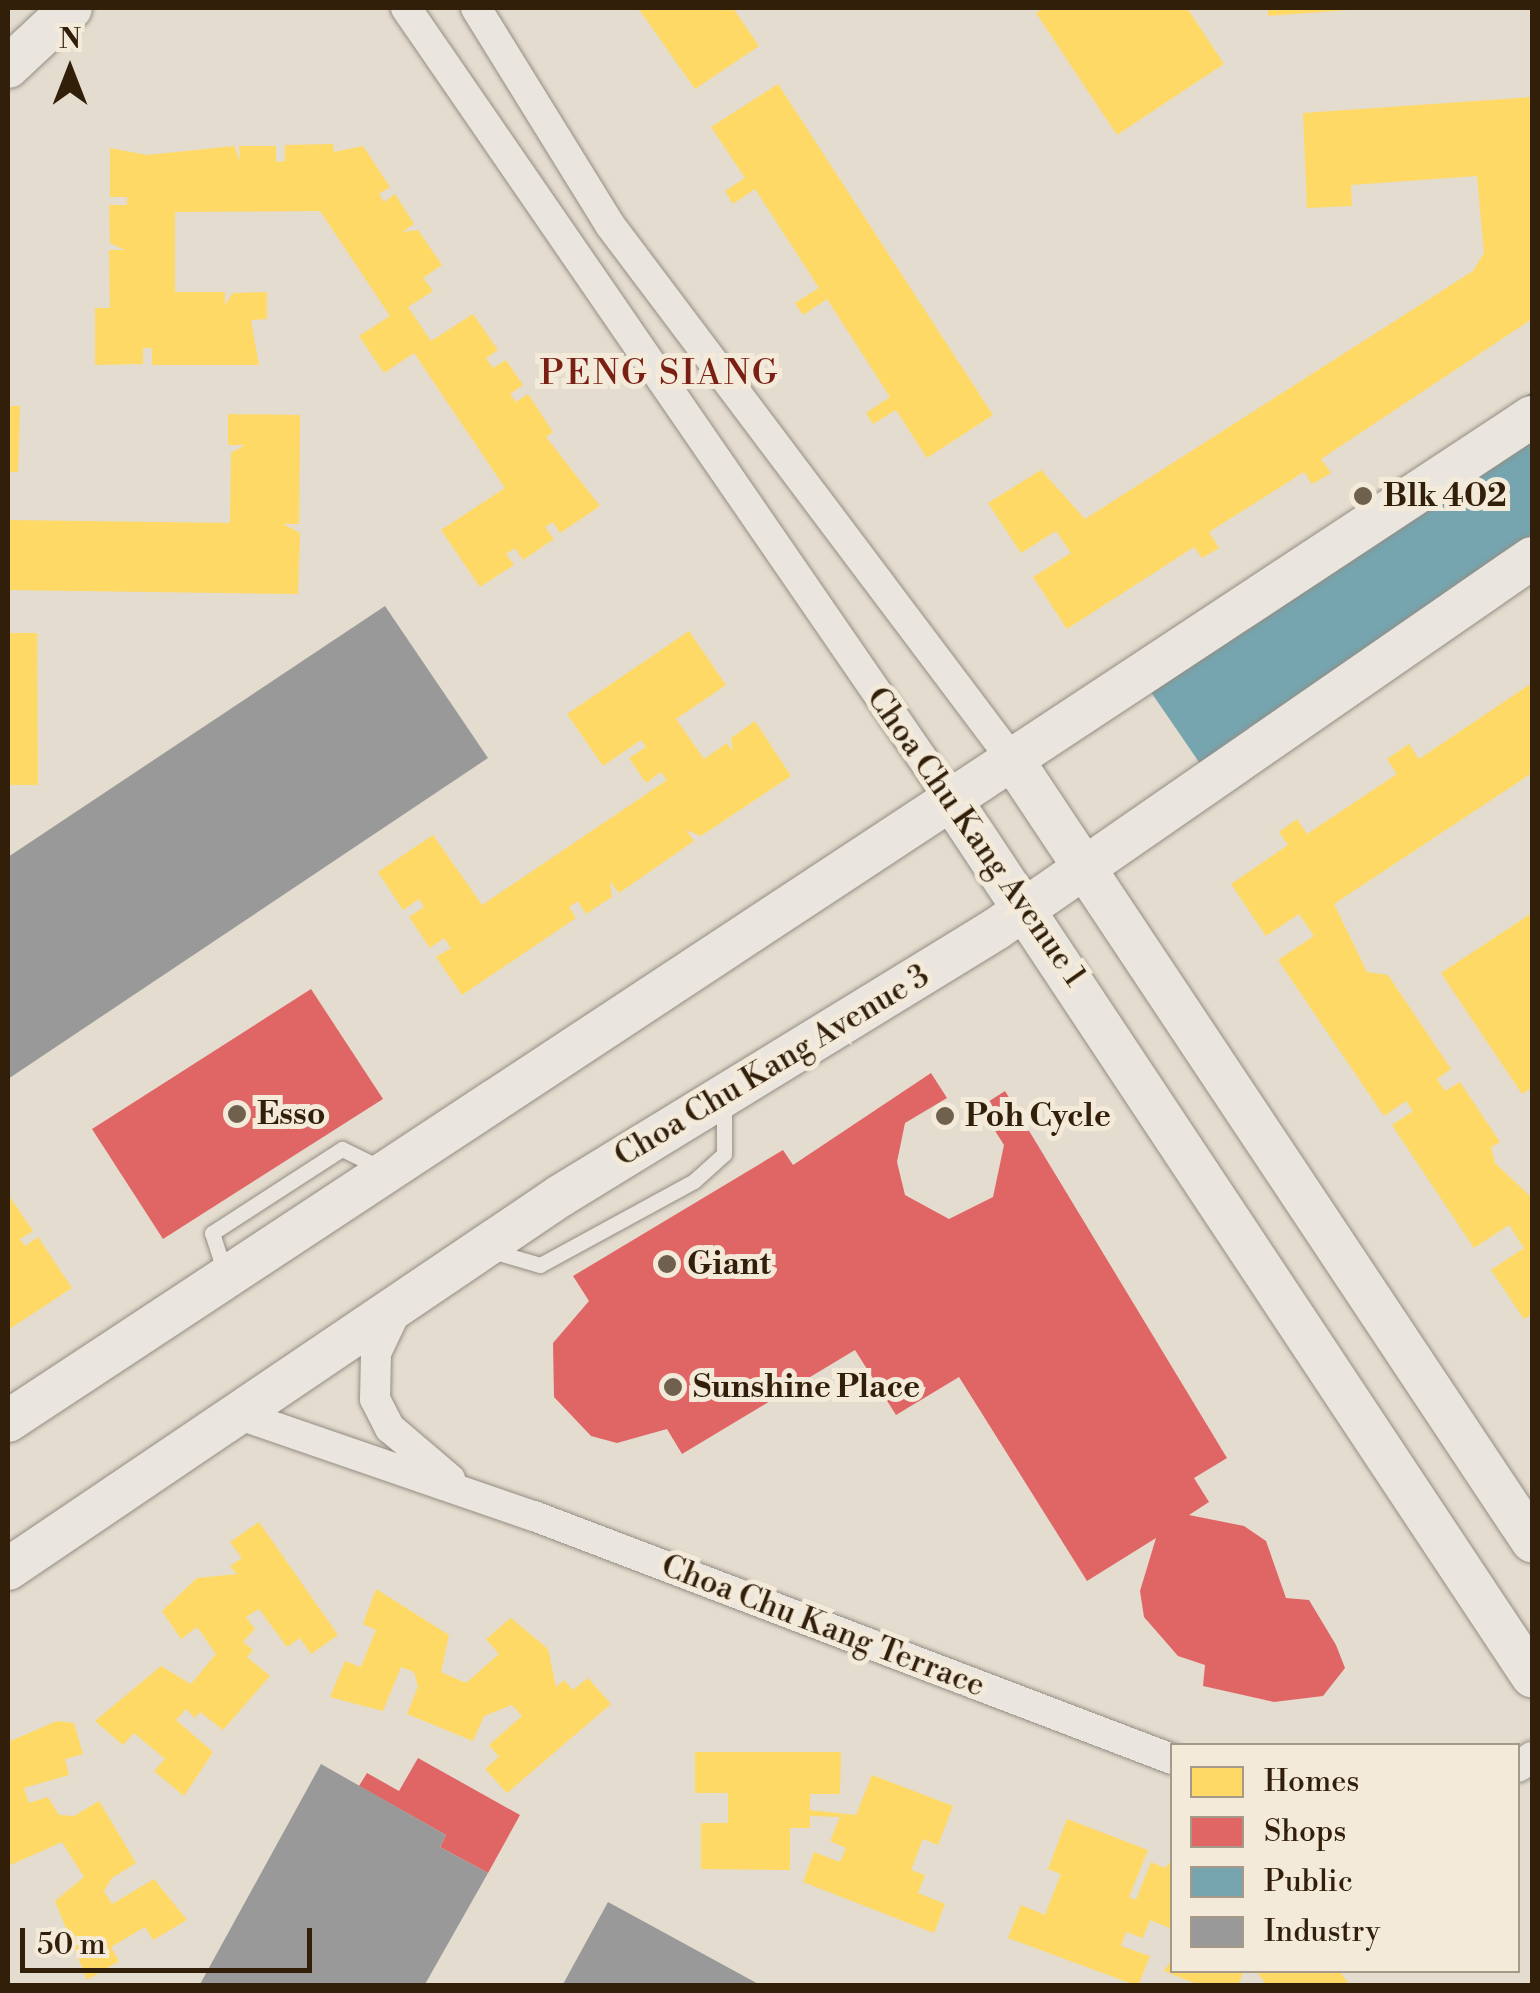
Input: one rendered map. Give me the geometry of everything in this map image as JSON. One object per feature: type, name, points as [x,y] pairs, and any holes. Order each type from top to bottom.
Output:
[{"type":"street","points":[[8,67],[71,8]]},
{"type":"street","name":"Choa Chu Kang Avenue 1","points":[[406,8],[1024,908],[1532,1676]]},
{"type":"street","points":[[476,8],[610,226],[1014,762],[1532,1541]]},
{"type":"street","points":[[8,1420],[394,1172],[1532,418]]},
{"type":"street","name":"Choa Chu Kang Avenue 3","points":[[8,1568],[482,1247],[724,1091],[1086,868],[1532,558]]},
{"type":"street","name":"Choa Chu Kang Terrace","points":[[404,1301],[376,1353],[375,1399],[390,1428],[472,1496]]},
{"type":"street","name":"Choa Chu Kang Terrace","points":[[237,1414],[472,1496],[1170,1758]]},
{"type":"lane","points":[[482,1247],[540,1264],[694,1181],[731,1134],[724,1091]]},
{"type":"building: Homes","points":[[638,8],[733,8],[759,46],[695,89]]},
{"type":"building: Homes","points":[[1044,8],[1187,8],[1224,64],[1117,135],[1036,13]]},
{"type":"building: Homes","points":[[1268,8],[1348,8],[1349,10],[1268,16]]},
{"type":"building: Homes","points":[[778,84],[993,415],[927,458],[896,410],[873,424],[866,413],[890,397],[827,299],[803,315],[795,303],[819,288],[755,189],[733,204],[725,191],[745,178],[711,127]]},
{"type":"building: Homes","points":[[1532,97],[1532,319],[1321,459],[1331,473],[1312,484],[1304,472],[1209,532],[1219,548],[1202,558],[1194,547],[1067,629],[1033,577],[1071,553],[1056,531],[1021,553],[988,503],[1041,470],[1085,519],[1473,271],[1484,253],[1477,176],[1351,185],[1352,206],[1307,208],[1303,113]]},
{"type":"building: Homes","points":[[333,144],[334,152],[363,146],[390,187],[379,194],[384,202],[395,194],[414,224],[402,232],[418,230],[442,265],[423,278],[433,291],[408,307],[431,341],[473,314],[498,350],[486,358],[493,368],[506,360],[523,385],[510,394],[516,402],[528,394],[553,432],[546,437],[600,506],[560,533],[553,522],[545,527],[554,539],[523,560],[515,548],[506,554],[514,565],[480,587],[441,530],[505,488],[414,353],[384,373],[359,336],[390,316],[320,211],[175,212],[175,292],[225,292],[225,305],[233,293],[267,292],[267,319],[251,320],[259,365],[152,365],[152,348],[143,348],[143,364],[95,365],[95,308],[110,308],[109,250],[125,250],[110,243],[109,205],[127,205],[127,197],[110,197],[110,148],[147,155],[234,146],[240,162],[239,146],[276,146],[276,162],[285,161],[285,145]]},
{"type":"building: Homes","points":[[8,406],[20,406],[18,472],[8,472]]},
{"type":"building: Homes","points":[[228,414],[300,415],[299,524],[283,524],[300,533],[298,594],[8,590],[8,520],[230,523],[231,453],[245,445],[228,445]]},
{"type":"building: Homes","points":[[689,631],[726,685],[676,719],[704,759],[727,743],[733,752],[731,738],[755,721],[791,776],[701,836],[686,830],[694,841],[619,893],[610,881],[612,897],[586,914],[578,901],[569,907],[576,918],[462,995],[436,957],[451,948],[444,938],[430,948],[409,917],[424,907],[419,899],[403,910],[378,872],[433,835],[482,905],[667,780],[661,772],[646,783],[629,758],[646,747],[641,740],[603,766],[567,714]]},
{"type":"building: Homes","points":[[8,633],[37,633],[38,785],[8,785]]},
{"type":"building: Homes","points":[[1532,683],[1532,773],[1334,904],[1367,972],[1388,975],[1451,1069],[1437,1079],[1445,1091],[1460,1082],[1500,1142],[1491,1147],[1495,1163],[1532,1198],[1532,1314],[1524,1319],[1491,1270],[1524,1248],[1509,1225],[1474,1248],[1392,1125],[1413,1111],[1406,1101],[1384,1116],[1278,960],[1314,936],[1299,914],[1266,936],[1231,884],[1288,845],[1279,832],[1297,819],[1307,834],[1397,774],[1387,759],[1409,744],[1419,759]]},
{"type":"building: Homes","points":[[1532,913],[1532,1088],[1522,1094],[1441,973]]},
{"type":"building: Homes","points":[[8,1194],[33,1231],[20,1239],[25,1246],[38,1237],[72,1288],[8,1330]]},
{"type":"building: Homes","points":[[259,1522],[338,1635],[311,1654],[300,1638],[287,1647],[259,1609],[246,1617],[255,1629],[243,1642],[253,1650],[247,1657],[270,1676],[223,1730],[200,1712],[195,1718],[186,1709],[176,1720],[213,1752],[184,1796],[154,1771],[165,1759],[134,1733],[123,1745],[95,1721],[161,1666],[191,1684],[216,1654],[197,1627],[181,1639],[162,1611],[197,1578],[237,1574],[230,1566],[242,1558],[230,1542]]},
{"type":"building: Homes","points":[[376,1589],[449,1635],[441,1672],[466,1683],[499,1654],[486,1639],[511,1618],[548,1649],[556,1687],[564,1680],[573,1690],[588,1678],[611,1704],[507,1793],[485,1769],[499,1757],[489,1745],[522,1716],[512,1705],[484,1716],[473,1741],[407,1714],[418,1687],[414,1672],[401,1667],[383,1711],[330,1697],[345,1661],[361,1667],[376,1630],[363,1624]]},
{"type":"building: Homes","points":[[57,1721],[74,1723],[83,1754],[65,1759],[69,1775],[24,1788],[29,1803],[48,1797],[59,1815],[74,1816],[99,1801],[136,1863],[112,1878],[104,1891],[112,1904],[154,1879],[187,1920],[153,1940],[145,1927],[111,1947],[119,1961],[87,1980],[55,1901],[84,1877],[62,1842],[8,1866],[8,1742]]},
{"type":"building: Homes","points":[[695,1752],[841,1752],[840,1794],[810,1794],[810,1810],[856,1815],[872,1775],[953,1806],[938,1845],[923,1839],[911,1870],[925,1875],[918,1893],[945,1904],[934,1933],[803,1882],[814,1852],[840,1862],[846,1848],[830,1841],[840,1817],[810,1816],[810,1828],[790,1828],[790,1870],[701,1869],[701,1823],[728,1823],[728,1793],[695,1793]]},
{"type":"building: Homes","points":[[1067,1819],[1148,1850],[1129,1897],[1136,1900],[1151,1862],[1165,1868],[1170,1862],[1170,1928],[1150,1920],[1143,1938],[1126,1932],[1121,1946],[1150,1956],[1138,1986],[1008,1938],[1021,1905],[1045,1915],[1061,1874],[1048,1869]]},
{"type":"building: Homes","points":[[1170,1962],[1170,1973],[1243,1973],[1238,1986],[1202,1986],[1164,1971]]},
{"type":"building: Homes","points":[[1258,1973],[1341,1973],[1350,1986],[1267,1986]]},
{"type":"building: Shops","name":"Esso","points":[[311,989],[383,1099],[163,1239],[92,1129]]},
{"type":"building: Shops","name":"Sunshine Place","points":[[931,1073],[947,1098],[905,1123],[897,1162],[905,1195],[949,1219],[993,1197],[1004,1145],[980,1107],[1005,1091],[1227,1458],[1194,1478],[1209,1502],[1189,1515],[1244,1526],[1266,1541],[1286,1598],[1309,1600],[1336,1645],[1345,1668],[1323,1696],[1274,1702],[1203,1686],[1205,1665],[1178,1656],[1144,1617],[1140,1591],[1156,1538],[1087,1581],[959,1377],[896,1415],[855,1350],[682,1454],[667,1429],[617,1443],[591,1436],[554,1397],[553,1343],[589,1301],[573,1276],[783,1150],[793,1165]]},
{"type":"building: Shops","points":[[418,1758],[520,1815],[488,1873],[440,1847],[446,1835],[359,1786],[367,1773],[399,1791]]},
{"type":"building: Public","points":[[1532,392],[1532,541],[1201,765],[1131,663]]},
{"type":"building: Industry","points":[[385,606],[488,758],[8,1079],[8,857]]},
{"type":"building: Industry","points":[[321,1764],[446,1835],[440,1847],[488,1873],[424,1986],[199,1986]]},
{"type":"building: Industry","points":[[608,1902],[762,1986],[562,1986]]},
{"type":"place","name":"Blk 402","points":[[1363,496]]},
{"type":"place","name":"Esso","points":[[237,1114]]},
{"type":"place","name":"Poh Cycle","points":[[945,1116]]},
{"type":"place","name":"Giant","points":[[667,1264]]},
{"type":"place","name":"Sunshine Place","points":[[673,1387]]},
{"type":"district","name":"PENG SIANG","points":[[660,374]]}]
